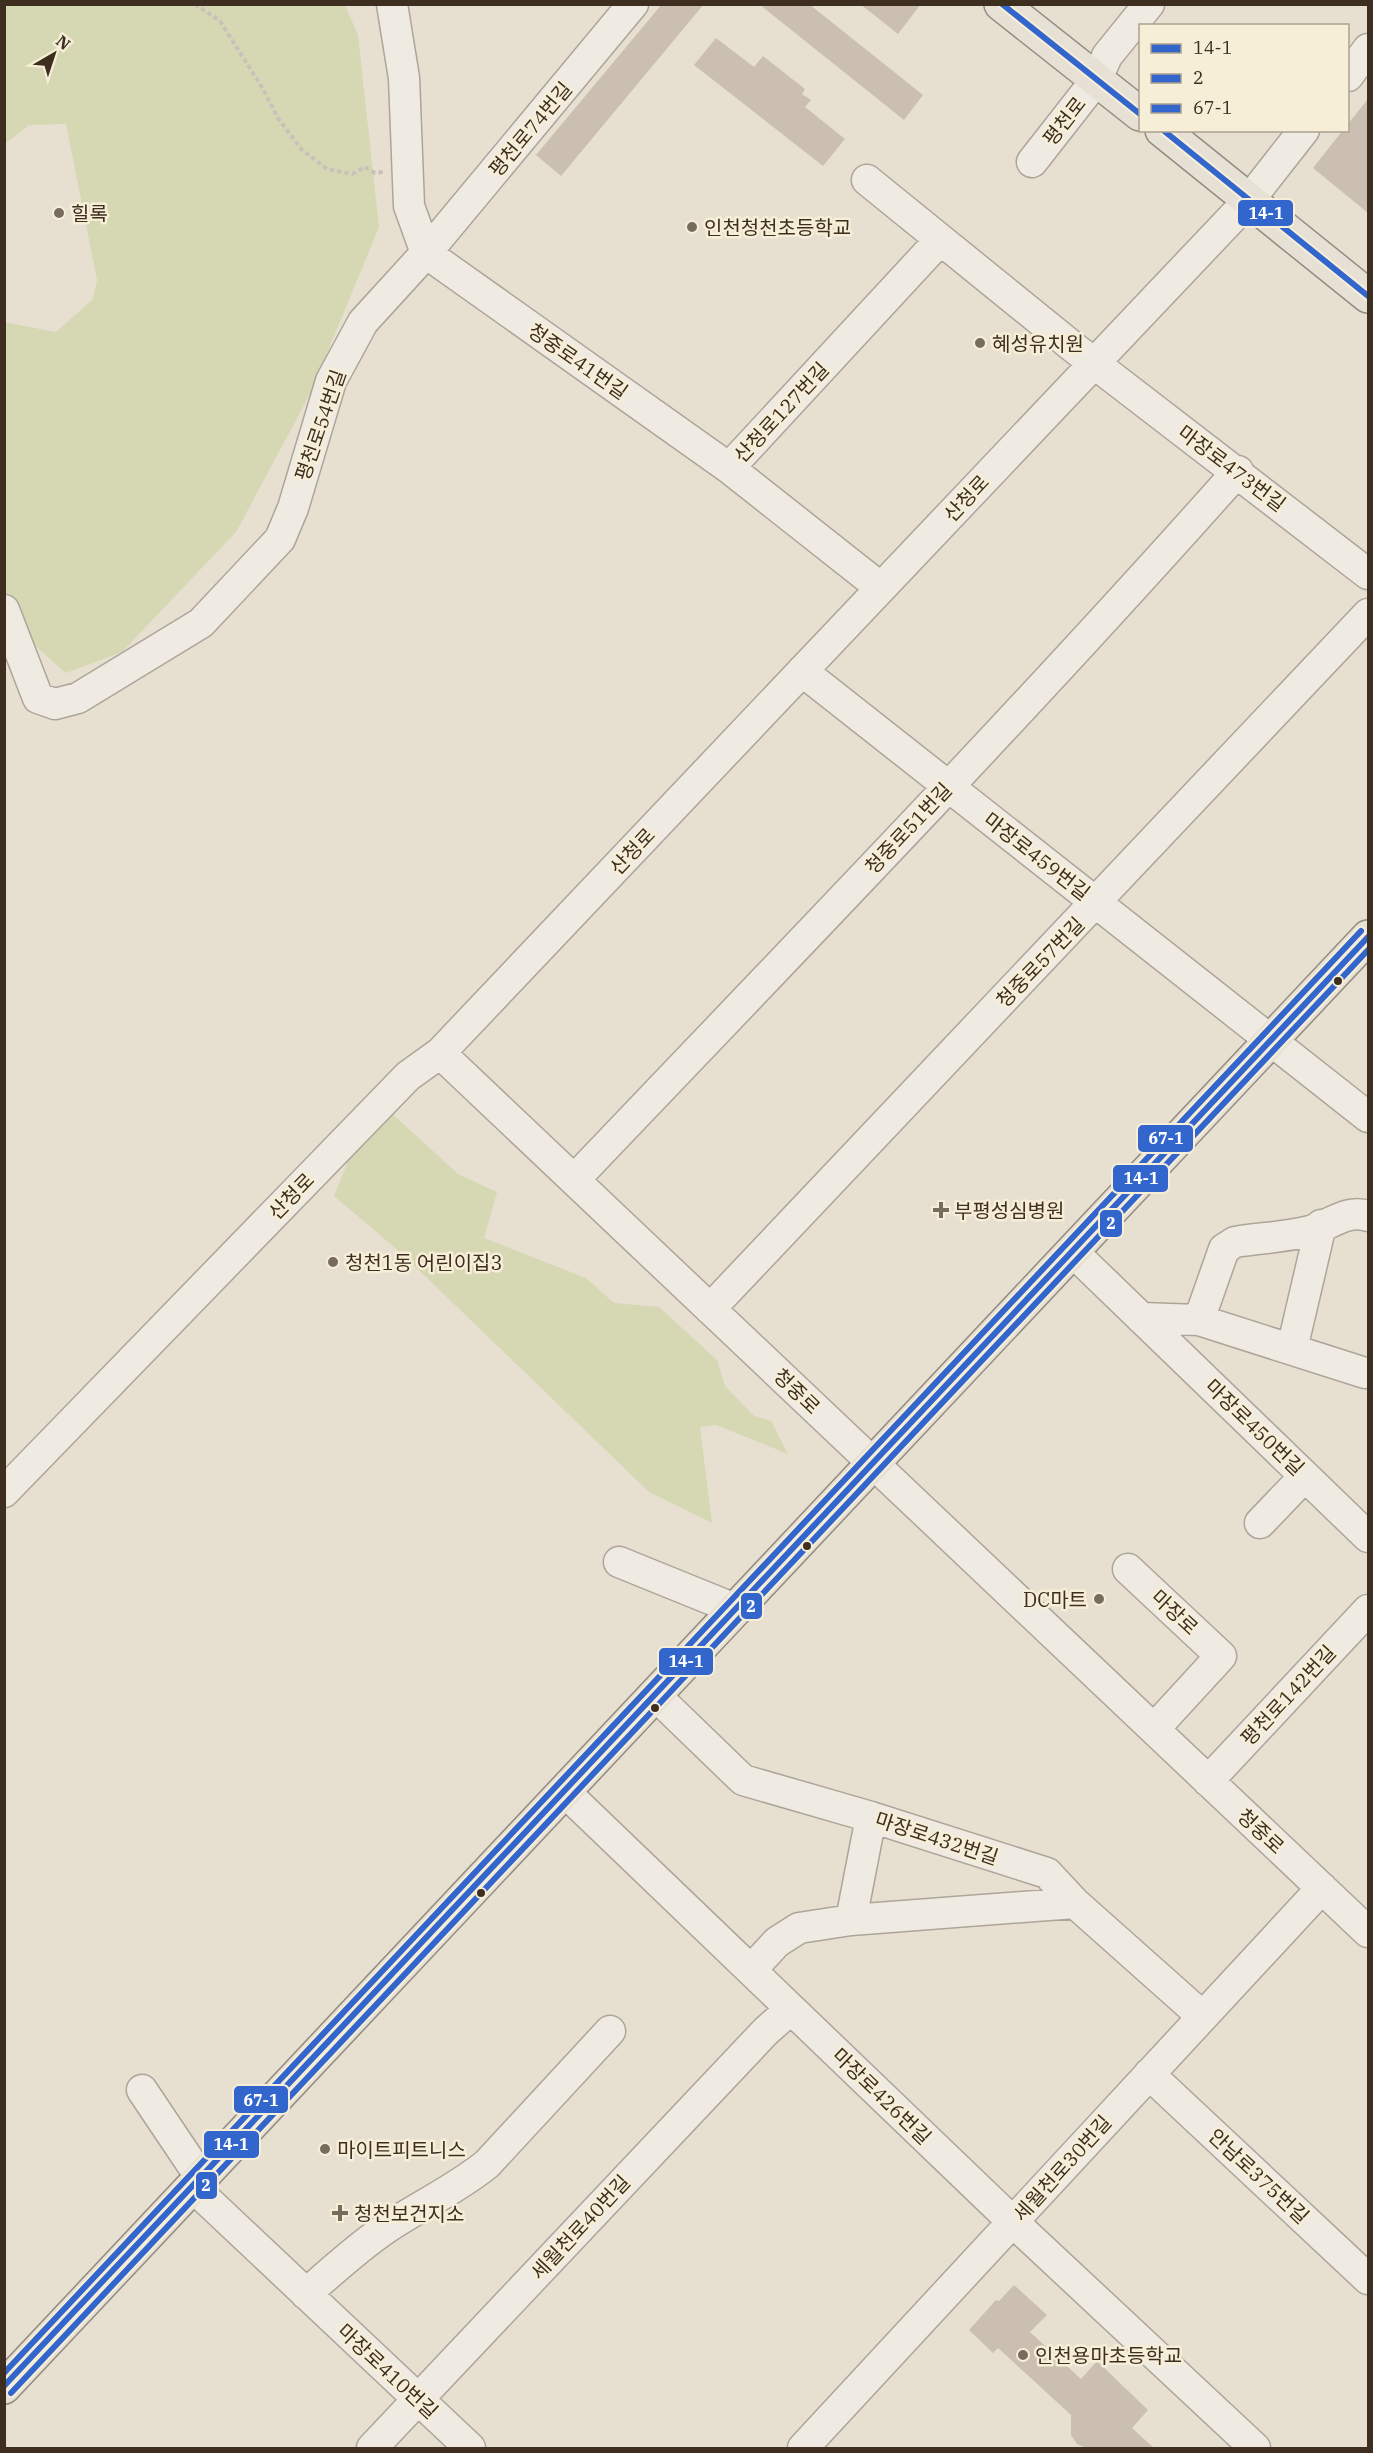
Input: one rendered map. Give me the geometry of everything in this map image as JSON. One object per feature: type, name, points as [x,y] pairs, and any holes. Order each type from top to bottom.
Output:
[{"type":"main road","name":"평천로","points":[[1001,4],[1139,113]]},
{"type":"main road","points":[[1165,132],[1368,296]]},
{"type":"main road","points":[[4,2387],[1368,937]]},
{"type":"street","points":[[392,4],[404,78],[409,206],[426,253]]},
{"type":"street","name":"평천로74번길","points":[[426,253],[633,4]]},
{"type":"street","name":"평천로","points":[[1032,162],[1097,79],[1107,56],[1149,4]]},
{"type":"street","points":[[1349,73],[1368,49]]},
{"type":"street","name":"산청로","points":[[4,1492],[408,1076],[440,1053],[1250,199],[1302,132]]},
{"type":"street","points":[[867,180],[1094,363]]},
{"type":"street","name":"산청로127번길","points":[[881,588],[729,468],[940,240]]},
{"type":"street","name":"청중로41번길","points":[[426,253],[729,468]]},
{"type":"street","name":"평천로54번길","points":[[4,610],[38,698],[55,704],[78,698],[201,622],[280,539],[293,508],[331,381],[363,322],[426,253]]},
{"type":"street","name":"마장로473번길","points":[[1094,363],[1238,471],[1368,574]]},
{"type":"street","name":"청중로51번길","points":[[574,1180],[949,786],[1148,572],[1238,471]]},
{"type":"street","name":"청중로57번길","points":[[710,1309],[1368,614]]},
{"type":"street","name":"마장로459번길","points":[[802,671],[1368,1117]]},
{"type":"street","name":"청중로","points":[[440,1053],[1368,1932]]},
{"type":"street","points":[[1199,1320],[1224,1249],[1234,1242],[1311,1230],[1341,1216],[1359,1213],[1368,1216]]},
{"type":"street","points":[[1292,1349],[1321,1225]]},
{"type":"street","name":"마장로450번길","points":[[1072,1251],[1368,1537]]},
{"type":"street","points":[[1141,1318],[1199,1320],[1365,1373]]},
{"type":"street","points":[[1260,1523],[1305,1476]]},
{"type":"street","points":[[619,1562],[735,1609]]},
{"type":"street","name":"마장로","points":[[1128,1569],[1221,1656],[1154,1729]]},
{"type":"street","name":"평천로142번길","points":[[1208,1781],[1368,1610]]},
{"type":"street","name":"마장로432번길","points":[[655,1695],[743,1779],[1047,1873],[1202,2016]]},
{"type":"street","name":"마장로426번길","points":[[564,1791],[1013,2222],[1254,2448]]},
{"type":"street","points":[[851,1920],[871,1817]]},
{"type":"street","name":"세월천로30번길","points":[[803,2448],[1322,1888]]},
{"type":"street","points":[[751,1970],[777,1942],[799,1928],[851,1920],[1076,1902]]},
{"type":"street","name":"세월천로40번길","points":[[372,2448],[766,2031],[791,2009]]},
{"type":"street","points":[[306,2294],[351,2254],[387,2228],[464,2182],[487,2164],[610,2031]]},
{"type":"street","name":"안남로375번길","points":[[1149,2073],[1368,2279]]},
{"type":"street","name":"마장로410번길","points":[[142,2090],[197,2182],[306,2294],[470,2448]]},
{"type":"path","points":[[195,4],[220,21],[264,89],[278,118],[301,149],[323,168],[352,174],[365,167],[375,173],[407,168]]},
{"type":"green space","points":[[5,5],[345,5],[358,35],[379,227],[310,394],[236,532],[122,652],[66,673],[33,644],[5,602],[4,322],[56,332],[93,299],[97,280],[66,124],[29,125],[5,144]]},
{"type":"green space","points":[[386,1108],[458,1174],[497,1192],[484,1238],[586,1278],[614,1303],[659,1307],[717,1360],[725,1386],[754,1416],[771,1421],[788,1454],[716,1425],[700,1427],[712,1523],[649,1492],[401,1253],[334,1196],[359,1134]]},
{"type":"building","points":[[662,4],[704,4],[561,176],[536,155]]},
{"type":"building","points":[[759,4],[809,4],[923,95],[904,120]]},
{"type":"building","points":[[860,4],[921,4],[898,34]]},
{"type":"building","points":[[716,38],[754,67],[763,56],[805,89],[802,94],[811,100],[805,107],[845,139],[823,166],[694,65]]},
{"type":"building","points":[[1368,99],[1368,213],[1313,168],[1341,132],[1349,132],[1349,123]]},
{"type":"building","points":[[1014,2285],[1047,2315],[1030,2332],[1081,2379],[1097,2361],[1148,2410],[1132,2428],[1154,2448],[1086,2448],[1077,2444],[1071,2435],[1071,2415],[998,2348],[993,2353],[969,2330],[996,2300],[999,2301]]},
{"type":"transit line","name":"14-1","points":[[1002,4],[1139,113]]},
{"type":"transit line","name":"14-1","points":[[1165,132],[1368,296]]},
{"type":"transit line","name":"67-1","points":[[4,2373],[1361,931]]},
{"type":"transit line","name":"14-1","points":[[4,2386],[1368,937]]},
{"type":"transit line","name":"2","points":[[11,2393],[1368,950]]},
{"type":"place","name":"힐록","points":[[59,213]]},
{"type":"place","name":"인천청천초등학교","points":[[692,227]]},
{"type":"place","name":"혜성유치원","points":[[980,343]]},
{"type":"place","name":"부평성심병원","points":[[941,1210]]},
{"type":"place","name":"청천1동 어린이집3","points":[[333,1262]]},
{"type":"place","name":"DC마트","points":[[1099,1599]]},
{"type":"place","name":"마이트피트니스","points":[[325,2149]]},
{"type":"place","name":"청천보건지소","points":[[340,2213]]},
{"type":"place","name":"인천용마초등학교","points":[[1023,2355]]}]
